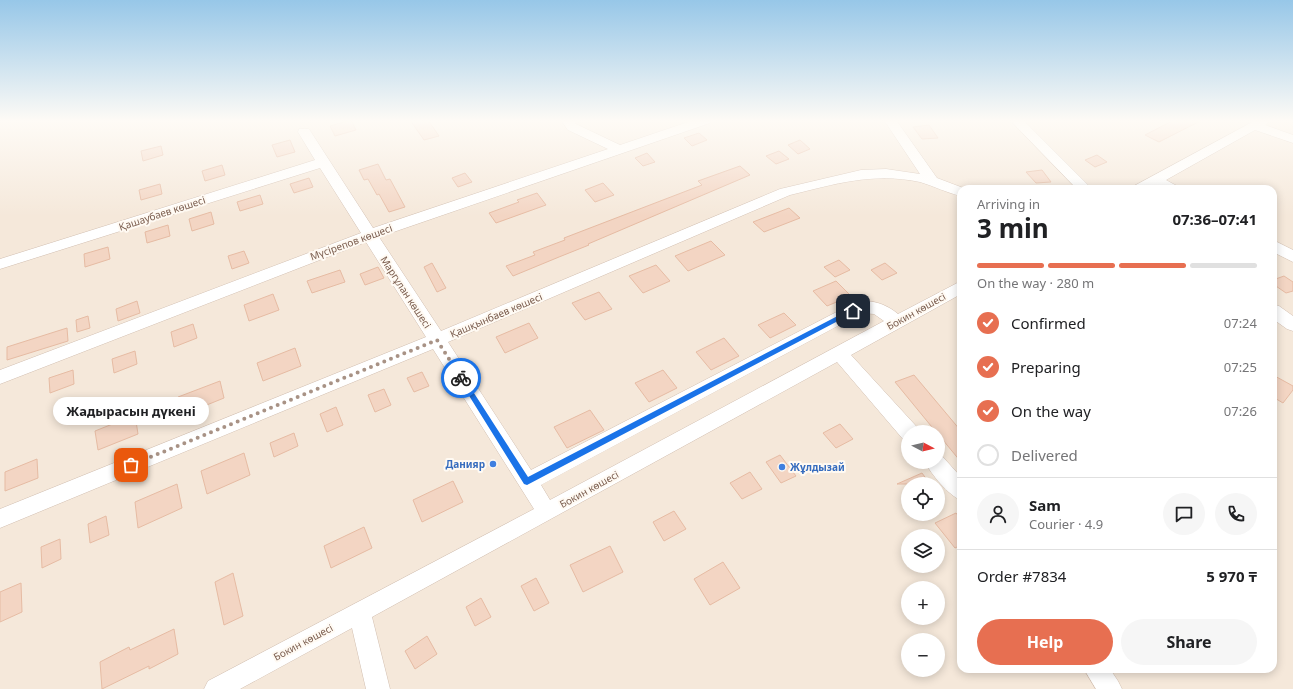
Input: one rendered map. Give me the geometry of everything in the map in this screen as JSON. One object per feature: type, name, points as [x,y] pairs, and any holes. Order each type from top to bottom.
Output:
[{"type":"street","name":"Маргұлан көшесі","points":[[317,152],[547,512]]},
{"type":"street","name":"Мүсірепов көшесі","points":[[0,377],[369,235],[614,152]]},
{"type":"street","points":[[912,152],[932,181]]},
{"type":"street","points":[[1048,152],[1081,185]]},
{"type":"street","points":[[1147,185],[1207,152]]},
{"type":"street","name":"Қашаубаев көшесі","points":[[0,264],[324,162]]},
{"type":"street","name":"Қашқынбаев көшесі","points":[[0,519],[437,340],[785,192],[841,178],[884,173],[908,175],[932,181],[957,190]]},
{"type":"street","points":[[1156,180],[1165,185]]},
{"type":"street","points":[[1277,247],[1293,256]]},
{"type":"street","name":"Бокин көшесі","points":[[216,689],[547,512],[957,289]]},
{"type":"street","points":[[527,482],[860,307],[874,307],[883,310],[896,322]]},
{"type":"street","points":[[1277,313],[1293,325]]},
{"type":"street","points":[[840,353],[903,425]]},
{"type":"street","points":[[942,469],[957,486]]},
{"type":"street","points":[[360,612],[378,689]]},
{"type":"street","points":[[1099,673],[1110,689]]},
{"type":"shaded area","points":[[0,152],[1293,152],[1293,689],[0,689]]},
{"type":"building","points":[[141,152],[162,152],[163,155],[143,161]]},
{"type":"building","points":[[275,152],[294,152],[277,157]]},
{"type":"building","points":[[780,152],[789,159],[776,164],[766,156]]},
{"type":"building","points":[[647,153],[655,162],[643,166],[635,158]]},
{"type":"building","points":[[1097,155],[1107,162],[1095,167],[1085,160]]},
{"type":"building","points":[[378,164],[386,180],[390,179],[405,207],[389,212],[379,194],[377,195],[368,179],[364,180],[359,170]]},
{"type":"building","points":[[222,165],[225,175],[205,181],[202,171]]},
{"type":"building","points":[[740,166],[750,175],[588,244],[589,245],[513,276],[506,266],[535,255],[533,252],[565,240],[564,238],[702,185],[698,181]]},
{"type":"building","points":[[1042,170],[1051,182],[1036,183],[1026,172]]},
{"type":"building","points":[[465,173],[472,182],[458,187],[452,178]]},
{"type":"building","points":[[309,178],[313,187],[294,193],[290,184]]},
{"type":"building","points":[[603,183],[614,195],[595,202],[585,190]]},
{"type":"building","points":[[160,184],[162,194],[141,200],[139,190]]},
{"type":"building","points":[[537,193],[546,205],[496,223],[489,213],[519,202],[517,200]]},
{"type":"building","points":[[260,195],[263,204],[240,211],[237,202]]},
{"type":"building","points":[[789,208],[800,218],[764,232],[753,222]]},
{"type":"building","points":[[211,212],[214,224],[192,231],[189,219]]},
{"type":"building","points":[[168,225],[170,236],[147,243],[145,232]]},
{"type":"building","points":[[711,241],[725,255],[688,271],[675,256]]},
{"type":"building","points":[[108,247],[110,259],[85,267],[84,254]]},
{"type":"building","points":[[244,251],[249,263],[232,269],[228,256]]},
{"type":"building","points":[[839,260],[850,270],[835,277],[824,267]]},
{"type":"building","points":[[432,263],[446,288],[437,292],[424,267]]},
{"type":"building","points":[[885,263],[897,273],[882,280],[871,270]]},
{"type":"building","points":[[656,265],[670,281],[643,293],[629,276]]},
{"type":"building","points":[[378,267],[384,278],[365,285],[360,274]]},
{"type":"building","points":[[340,270],[345,282],[312,293],[307,281]]},
{"type":"building","points":[[1284,276],[1293,282],[1293,291],[1286,293],[1277,287],[1277,279]]},
{"type":"building","points":[[836,281],[851,296],[827,306],[813,291]]},
{"type":"building","points":[[599,292],[612,309],[585,320],[572,303]]},
{"type":"building","points":[[273,294],[279,310],[249,321],[244,305]]},
{"type":"building","points":[[137,301],[140,313],[118,321],[116,309]]},
{"type":"building","points":[[784,313],[796,325],[770,338],[758,325]]},
{"type":"building","points":[[88,316],[90,328],[77,332],[76,320]]},
{"type":"building","points":[[529,323],[538,338],[505,353],[496,337]]},
{"type":"building","points":[[193,324],[197,338],[174,347],[171,332]]},
{"type":"building","points":[[67,328],[68,341],[7,360],[7,347]]},
{"type":"building","points":[[724,338],[739,356],[711,370],[696,352]]},
{"type":"building","points":[[295,348],[301,366],[263,381],[257,363]]},
{"type":"building","points":[[135,351],[137,364],[114,373],[112,359]]},
{"type":"building","points":[[73,370],[74,384],[50,393],[49,378]]},
{"type":"building","points":[[663,370],[677,388],[649,402],[635,383]]},
{"type":"building","points":[[422,372],[429,386],[414,392],[407,378]]},
{"type":"building","points":[[914,375],[957,426],[957,457],[945,443],[945,425],[930,425],[895,382]]},
{"type":"building","points":[[1277,377],[1293,386],[1293,390],[1283,403],[1277,399]]},
{"type":"building","points":[[220,381],[224,398],[182,415],[178,397]]},
{"type":"building","points":[[384,389],[391,405],[375,412],[368,395]]},
{"type":"building","points":[[336,407],[343,425],[327,432],[320,414]]},
{"type":"building","points":[[590,410],[604,430],[567,448],[554,427]]},
{"type":"building","points":[[135,415],[138,434],[98,450],[95,431]]},
{"type":"building","points":[[840,424],[853,439],[836,448],[823,433]]},
{"type":"building","points":[[294,433],[298,446],[274,457],[270,443]]},
{"type":"building","points":[[244,453],[250,475],[207,494],[201,471]]},
{"type":"building","points":[[780,455],[796,476],[781,483],[766,462]]},
{"type":"building","points":[[37,459],[38,478],[5,491],[5,472]]},
{"type":"building","points":[[750,472],[762,489],[742,499],[730,483]]},
{"type":"building","points":[[922,473],[925,477],[913,477]]},
{"type":"building","points":[[453,481],[463,502],[422,522],[413,500]]},
{"type":"building","points":[[177,484],[182,508],[138,528],[135,502]]},
{"type":"building","points":[[674,511],[686,529],[664,541],[653,522]]},
{"type":"building","points":[[956,513],[957,547],[955,548],[945,536],[945,529],[940,529],[935,523],[945,521],[945,518]]},
{"type":"building","points":[[106,516],[109,535],[90,543],[88,524]]},
{"type":"building","points":[[364,527],[372,548],[331,568],[324,546]]},
{"type":"building","points":[[60,539],[61,559],[42,568],[41,547]]},
{"type":"building","points":[[610,546],[623,572],[583,592],[570,565]]},
{"type":"building","points":[[723,562],[740,588],[710,605],[694,579]]},
{"type":"building","points":[[233,573],[243,616],[224,625],[215,582]]},
{"type":"building","points":[[536,578],[549,603],[534,611],[521,586]]},
{"type":"building","points":[[21,583],[22,612],[0,622],[0,592]]},
{"type":"building","points":[[481,598],[491,617],[475,626],[466,607]]},
{"type":"building","points":[[174,629],[178,654],[149,669],[149,666],[102,689],[100,662],[129,647],[130,650]]},
{"type":"building","points":[[427,636],[437,654],[415,669],[405,651]]},
{"type":"way so far","points":[[131,465],[437,340],[461,378]]},
{"type":"place","name":"Данияр","points":[[493,464]]},
{"type":"place","name":"Жадырасын дүкені","points":[[131,465]]},
{"type":"place","name":"Жұлдызай","points":[[782,467]]},
{"type":"route","points":[[461,378],[527,482],[853,311]]}]
